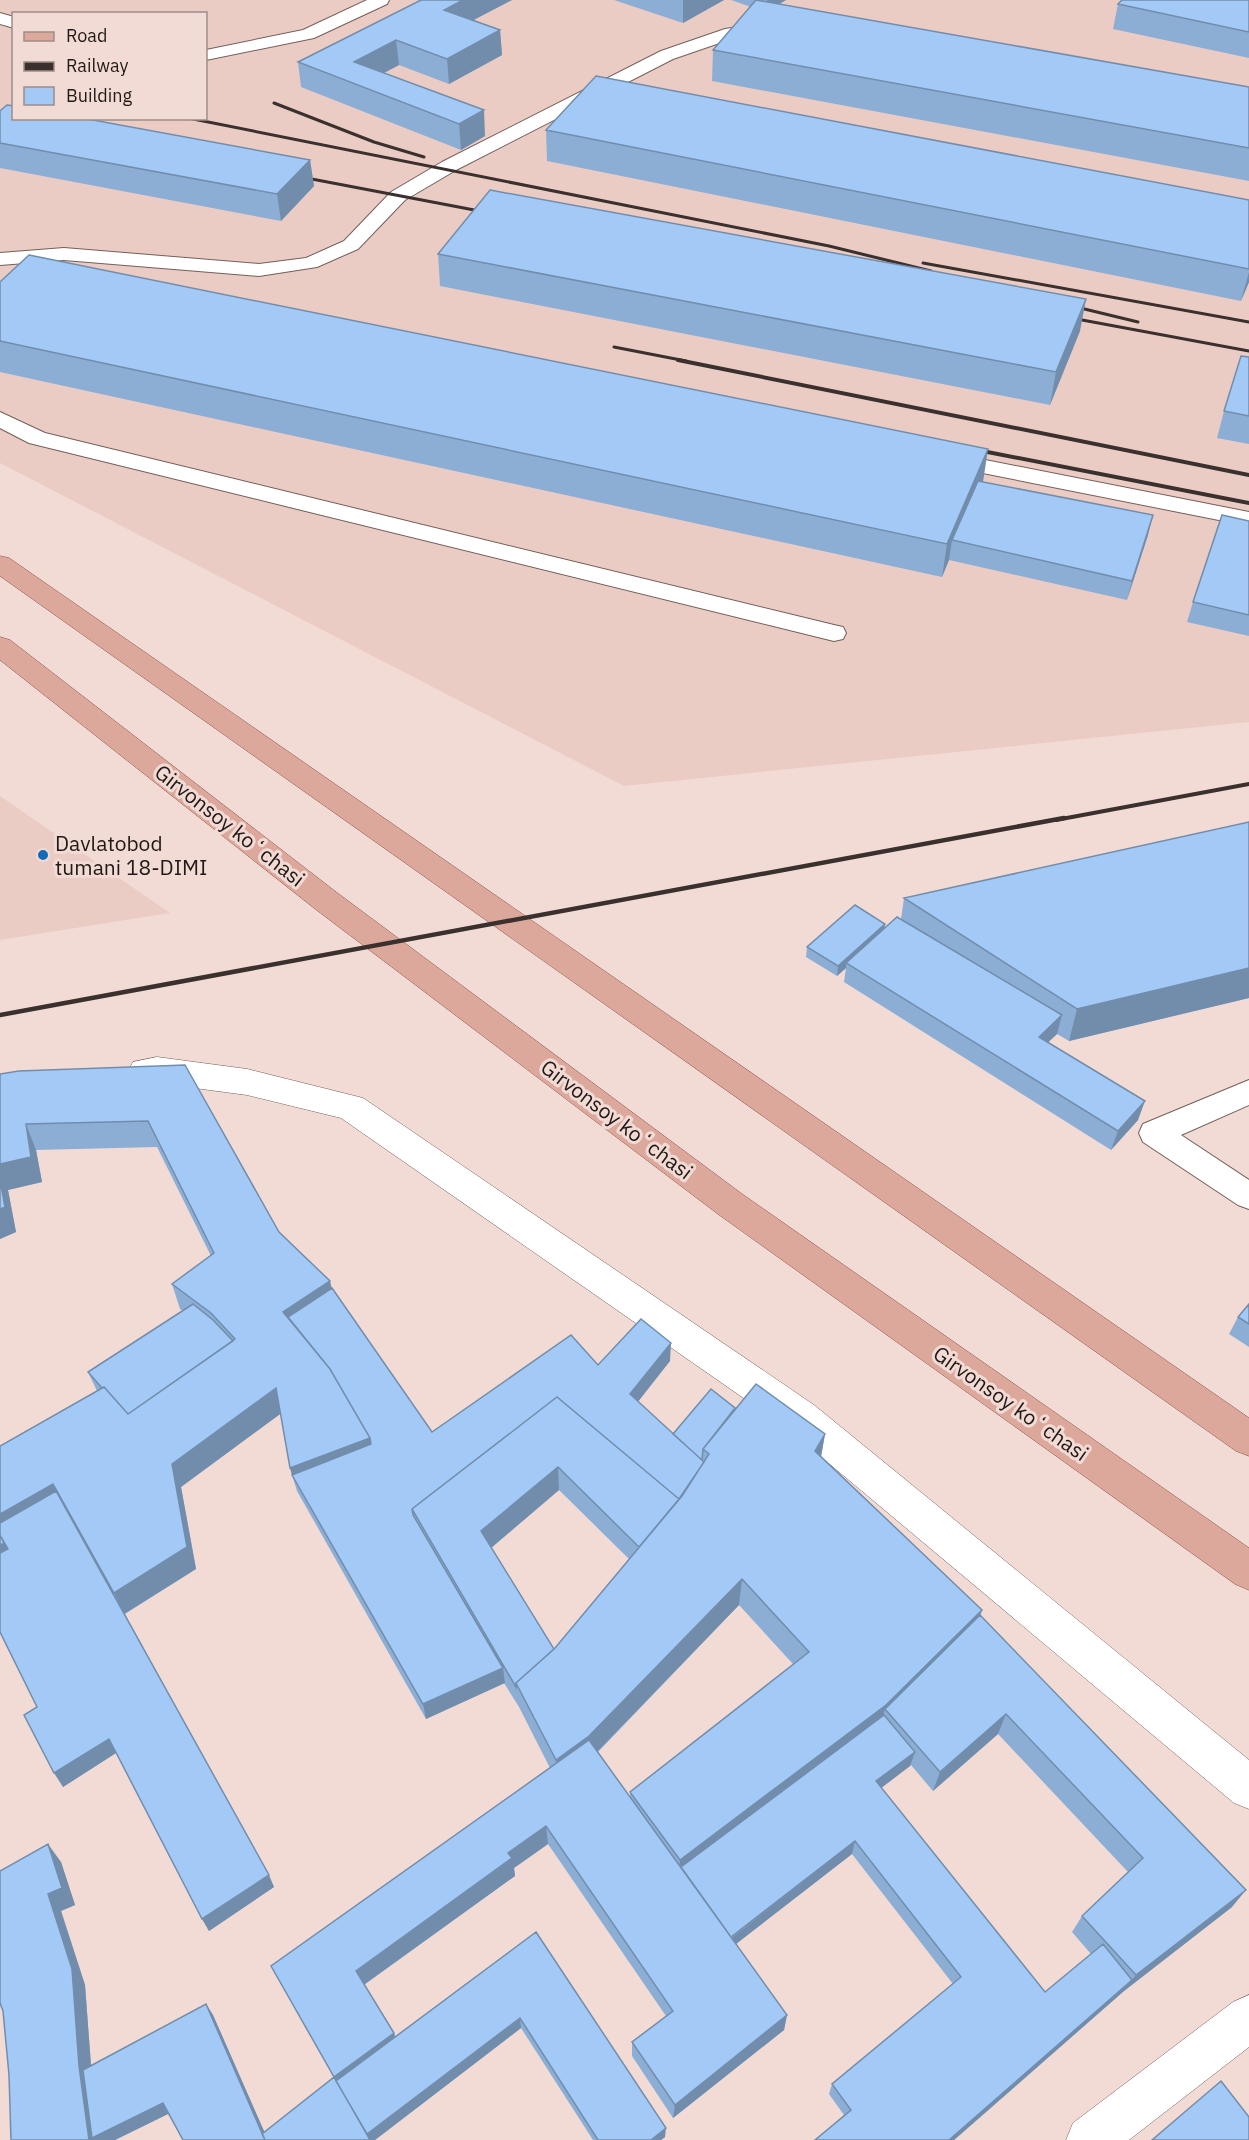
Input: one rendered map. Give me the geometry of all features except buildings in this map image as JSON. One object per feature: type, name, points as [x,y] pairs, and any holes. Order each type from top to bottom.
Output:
[{"type":"main road","points":[[0,564],[1249,1439]]},
{"type":"main road","name":"Girvonsoy koʻchasi","points":[[0,646],[325,900],[730,1204],[1249,1571]]},
{"type":"street","points":[[112,1072],[157,1070],[247,1083],[351,1107],[801,1417],[1249,1788]]},
{"type":"street","points":[[1090,2140],[1249,2018]]},
{"type":"lane","points":[[207,56],[308,34],[381,0]]},
{"type":"lane","points":[[0,259],[64,254],[259,270],[310,263],[351,245],[398,196],[449,166],[668,55],[751,28],[782,28]]},
{"type":"lane","points":[[602,88],[626,93]]},
{"type":"lane","points":[[0,259],[57,276]]},
{"type":"lane","points":[[0,419],[36,438],[834,633]]},
{"type":"lane","points":[[930,456],[1249,519]]},
{"type":"lane","points":[[1249,1092],[1154,1133],[1249,1196]]},
{"type":"shaded area","points":[[0,0],[1249,0],[1249,722],[624,786],[0,463]]},
{"type":"shaded area","name":"Davlatobod tumani 18-DIMI","points":[[0,796],[170,913],[0,940]]},
{"type":"railway","points":[[274,103],[374,142],[424,157]]},
{"type":"railway","points":[[198,120],[829,246],[931,271]]},
{"type":"railway","points":[[296,176],[490,213]]},
{"type":"railway","points":[[923,263],[1249,322]]},
{"type":"railway","points":[[1068,305],[1138,322]]},
{"type":"railway","points":[[1066,317],[1249,351]]},
{"type":"railway","points":[[614,347],[686,361]]},
{"type":"railway","points":[[678,360],[1249,475]]},
{"type":"railway","points":[[972,449],[1249,503]]},
{"type":"railway","points":[[1056,820],[1249,784]]},
{"type":"railway","points":[[0,1015],[1064,818]]},
{"type":"place","name":"Davlatobod tumani 18-DIMI","points":[[43,855]]}]
